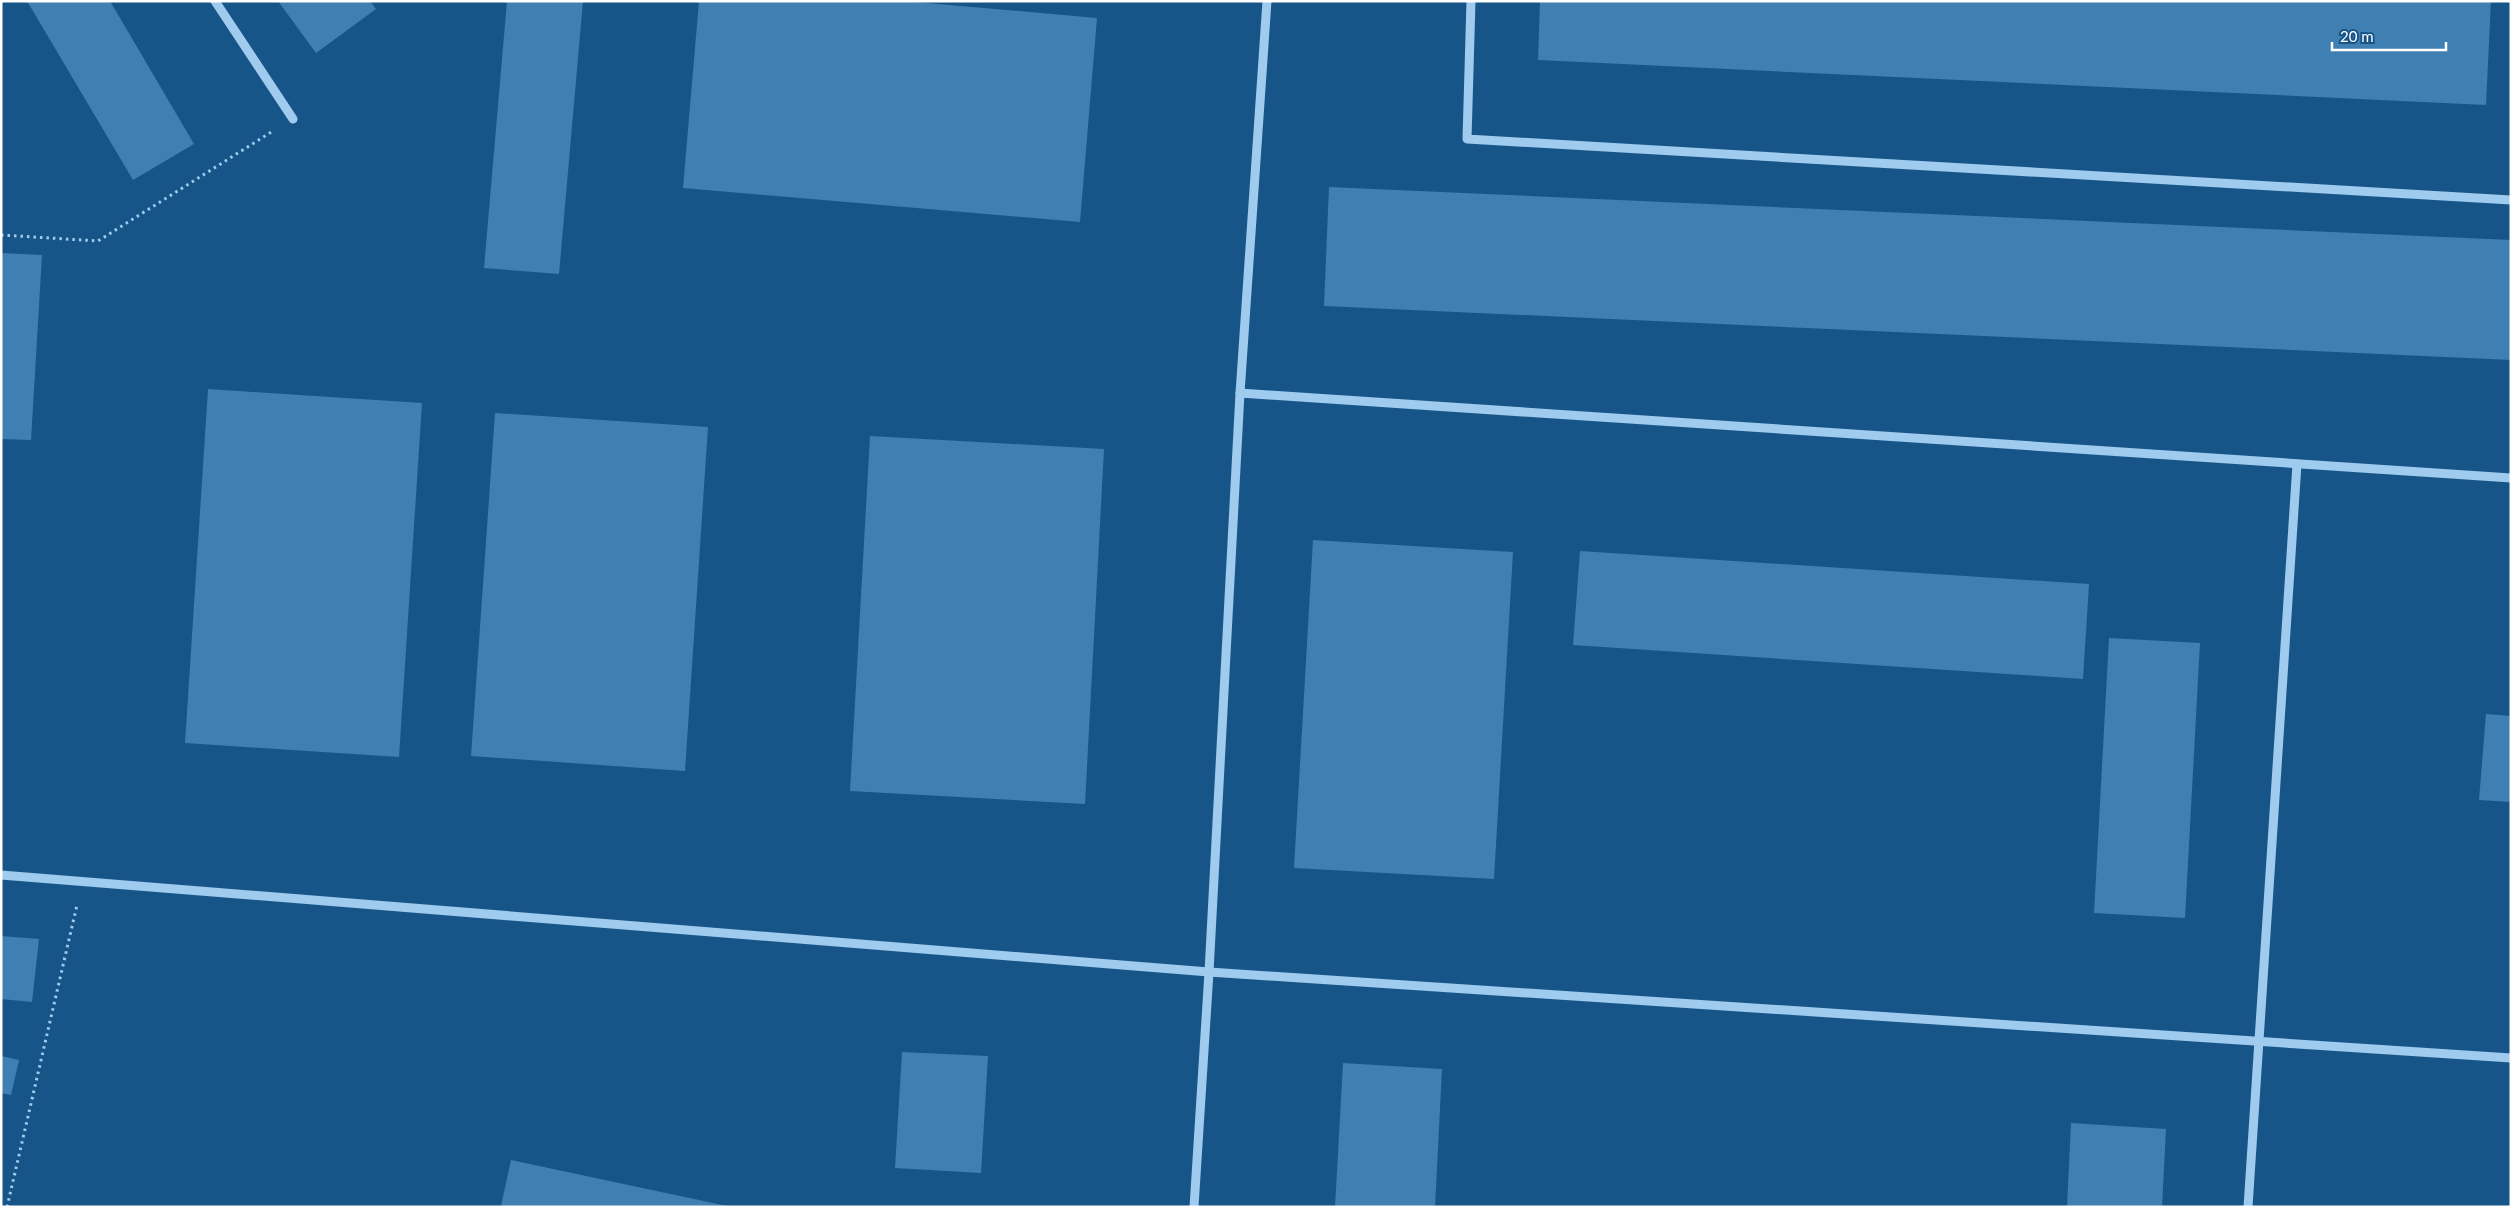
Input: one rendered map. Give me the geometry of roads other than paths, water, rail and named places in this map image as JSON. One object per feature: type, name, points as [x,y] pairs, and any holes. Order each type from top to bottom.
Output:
[{"type":"street","points":[[215,1],[293,119]]},
{"type":"street","points":[[1194,1207],[1209,972],[1240,393],[1267,1]]},
{"type":"street","points":[[1471,1],[1467,139],[2511,200]]},
{"type":"street","points":[[1240,393],[2511,478]]},
{"type":"street","points":[[2248,1207],[2297,464]]},
{"type":"street","points":[[1,875],[1209,972],[2511,1058]]}]
